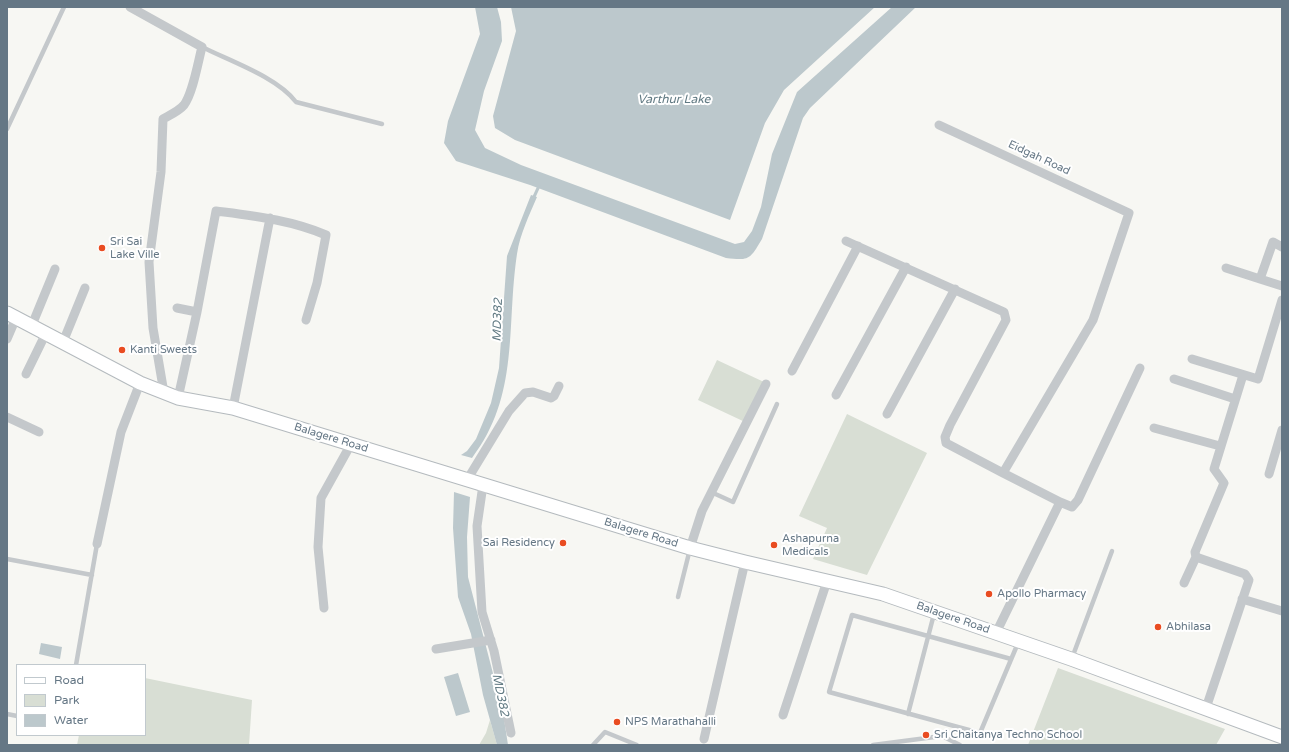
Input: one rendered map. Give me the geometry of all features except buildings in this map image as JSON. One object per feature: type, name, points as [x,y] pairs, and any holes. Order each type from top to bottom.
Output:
[{"type":"street","points":[[130,7],[202,48],[192,84],[184,105],[174,113],[163,118],[161,172],[149,262],[153,328],[164,393]]},
{"type":"street","name":"Eidgah Road","points":[[939,125],[1129,214],[1093,320],[1003,473]]},
{"type":"street","points":[[178,398],[197,312],[216,211],[270,218],[305,226],[326,235],[317,283],[306,320]]},
{"type":"street","points":[[233,408],[270,218]]},
{"type":"street","points":[[846,241],[1001,309],[1004,312],[1006,320],[950,425],[945,437],[946,443],[1060,502],[1072,507],[1075,506],[1140,368]]},
{"type":"street","points":[[1260,279],[1273,242],[1282,247]]},
{"type":"street","points":[[792,371],[858,246]]},
{"type":"street","points":[[836,395],[906,267]]},
{"type":"street","points":[[1226,268],[1282,286]]},
{"type":"street","points":[[32,325],[55,269]]},
{"type":"street","points":[[63,342],[85,288]]},
{"type":"street","points":[[887,414],[955,289]]},
{"type":"street","points":[[1192,359],[1258,379],[1282,300]]},
{"type":"street","points":[[177,308],[197,312]]},
{"type":"street","points":[[7,339],[12,315]]},
{"type":"street","name":"Balagere Road","points":[[12,315],[140,383],[178,398],[233,408],[690,548],[883,594],[1071,659],[1282,737]]},
{"type":"street","points":[[26,374],[46,333]]},
{"type":"street","points":[[1184,583],[1196,557],[1195,552],[1224,483],[1214,469],[1243,375]]},
{"type":"street","points":[[1174,379],[1235,399]]},
{"type":"street","points":[[97,544],[121,432],[140,383]]},
{"type":"street","points":[[690,548],[702,511],[766,384]]},
{"type":"street","points":[[468,480],[510,411],[525,393],[533,392],[551,398],[554,396],[559,386]]},
{"type":"street","points":[[7,418],[39,432]]},
{"type":"street","points":[[1154,428],[1220,446]]},
{"type":"street","points":[[1270,474],[1282,430]]},
{"type":"street","points":[[324,608],[318,547],[321,498],[351,444]]},
{"type":"street","points":[[483,485],[477,526],[482,612],[511,733]]},
{"type":"street","points":[[996,633],[1060,502]]},
{"type":"street","points":[[1196,557],[1245,574],[1249,580],[1206,708]]},
{"type":"street","points":[[704,742],[745,562]]},
{"type":"street","points":[[783,715],[827,581]]},
{"type":"street","points":[[1242,599],[1282,611]]},
{"type":"street","points":[[436,649],[488,641]]},
{"type":"lane","points":[[7,129],[64,7]]},
{"type":"lane","points":[[202,48],[268,79],[290,94],[296,102],[382,124]]},
{"type":"lane","points":[[711,492],[733,502],[777,404]]},
{"type":"lane","points":[[76,664],[97,544]]},
{"type":"lane","points":[[678,597],[690,548]]},
{"type":"lane","points":[[1071,659],[1112,551]]},
{"type":"lane","points":[[7,559],[92,574]]},
{"type":"lane","points":[[908,714],[934,612]]},
{"type":"lane","points":[[1011,659],[852,615],[830,692],[980,733],[1019,641]]},
{"type":"lane","points":[[593,745],[605,732],[637,745]]},
{"type":"lane","points":[[873,745],[942,736],[960,745]]},
{"type":"green space","points":[[717,360],[764,382],[745,422],[698,400]]},
{"type":"green space","points":[[847,414],[927,453],[867,575],[813,559],[827,528],[799,516]]},
{"type":"green space","points":[[1058,668],[1225,729],[1216,745],[1028,745]]},
{"type":"green space","points":[[146,678],[252,700],[249,745],[77,745],[79,736],[146,736]]},
{"type":"green space","points":[[490,720],[497,745],[479,745],[486,733]]},
{"type":"water","points":[[475,7],[497,7],[501,22],[502,41],[484,91],[475,130],[485,148],[521,165],[735,244],[744,242],[752,231],[761,207],[772,154],[797,92],[892,7],[916,7],[810,108],[803,118],[762,239],[752,255],[745,259],[740,259],[726,258],[530,185],[456,161],[444,143],[448,121],[480,34]]},
{"type":"water","name":"Varthur Lake","points":[[511,7],[875,7],[784,90],[765,123],[730,220],[515,140],[495,128],[493,116],[516,31]]},
{"type":"water","points":[[531,195],[537,197],[518,247],[514,281],[511,334],[504,385],[498,410],[487,434],[472,458],[461,455],[467,451],[476,439],[491,403],[499,368],[507,256]]},
{"type":"water","points":[[454,492],[470,497],[467,537],[468,577],[503,712],[508,745],[497,745],[483,695],[471,634],[458,597],[453,528]]},
{"type":"water","points":[[41,643],[62,647],[60,659],[39,654]]},
{"type":"water","points":[[458,673],[470,712],[456,716],[444,677]]},
{"type":"waterway","name":"MD382","points":[[533,199],[539,186]]},
{"type":"place","name":"Sri Sai Lake Ville","points":[[102,248]]},
{"type":"place","name":"Kanti Sweets","points":[[122,350]]},
{"type":"place","name":"Sai Residency","points":[[563,543]]},
{"type":"place","name":"Ashapurna Medicals","points":[[774,545]]},
{"type":"place","name":"Apollo Pharmacy","points":[[989,594]]},
{"type":"place","name":"Abhilasa","points":[[1158,627]]},
{"type":"place","name":"NPS Marathahalli","points":[[617,722]]},
{"type":"place","name":"Sri Chaitanya Techno School","points":[[926,735]]}]
